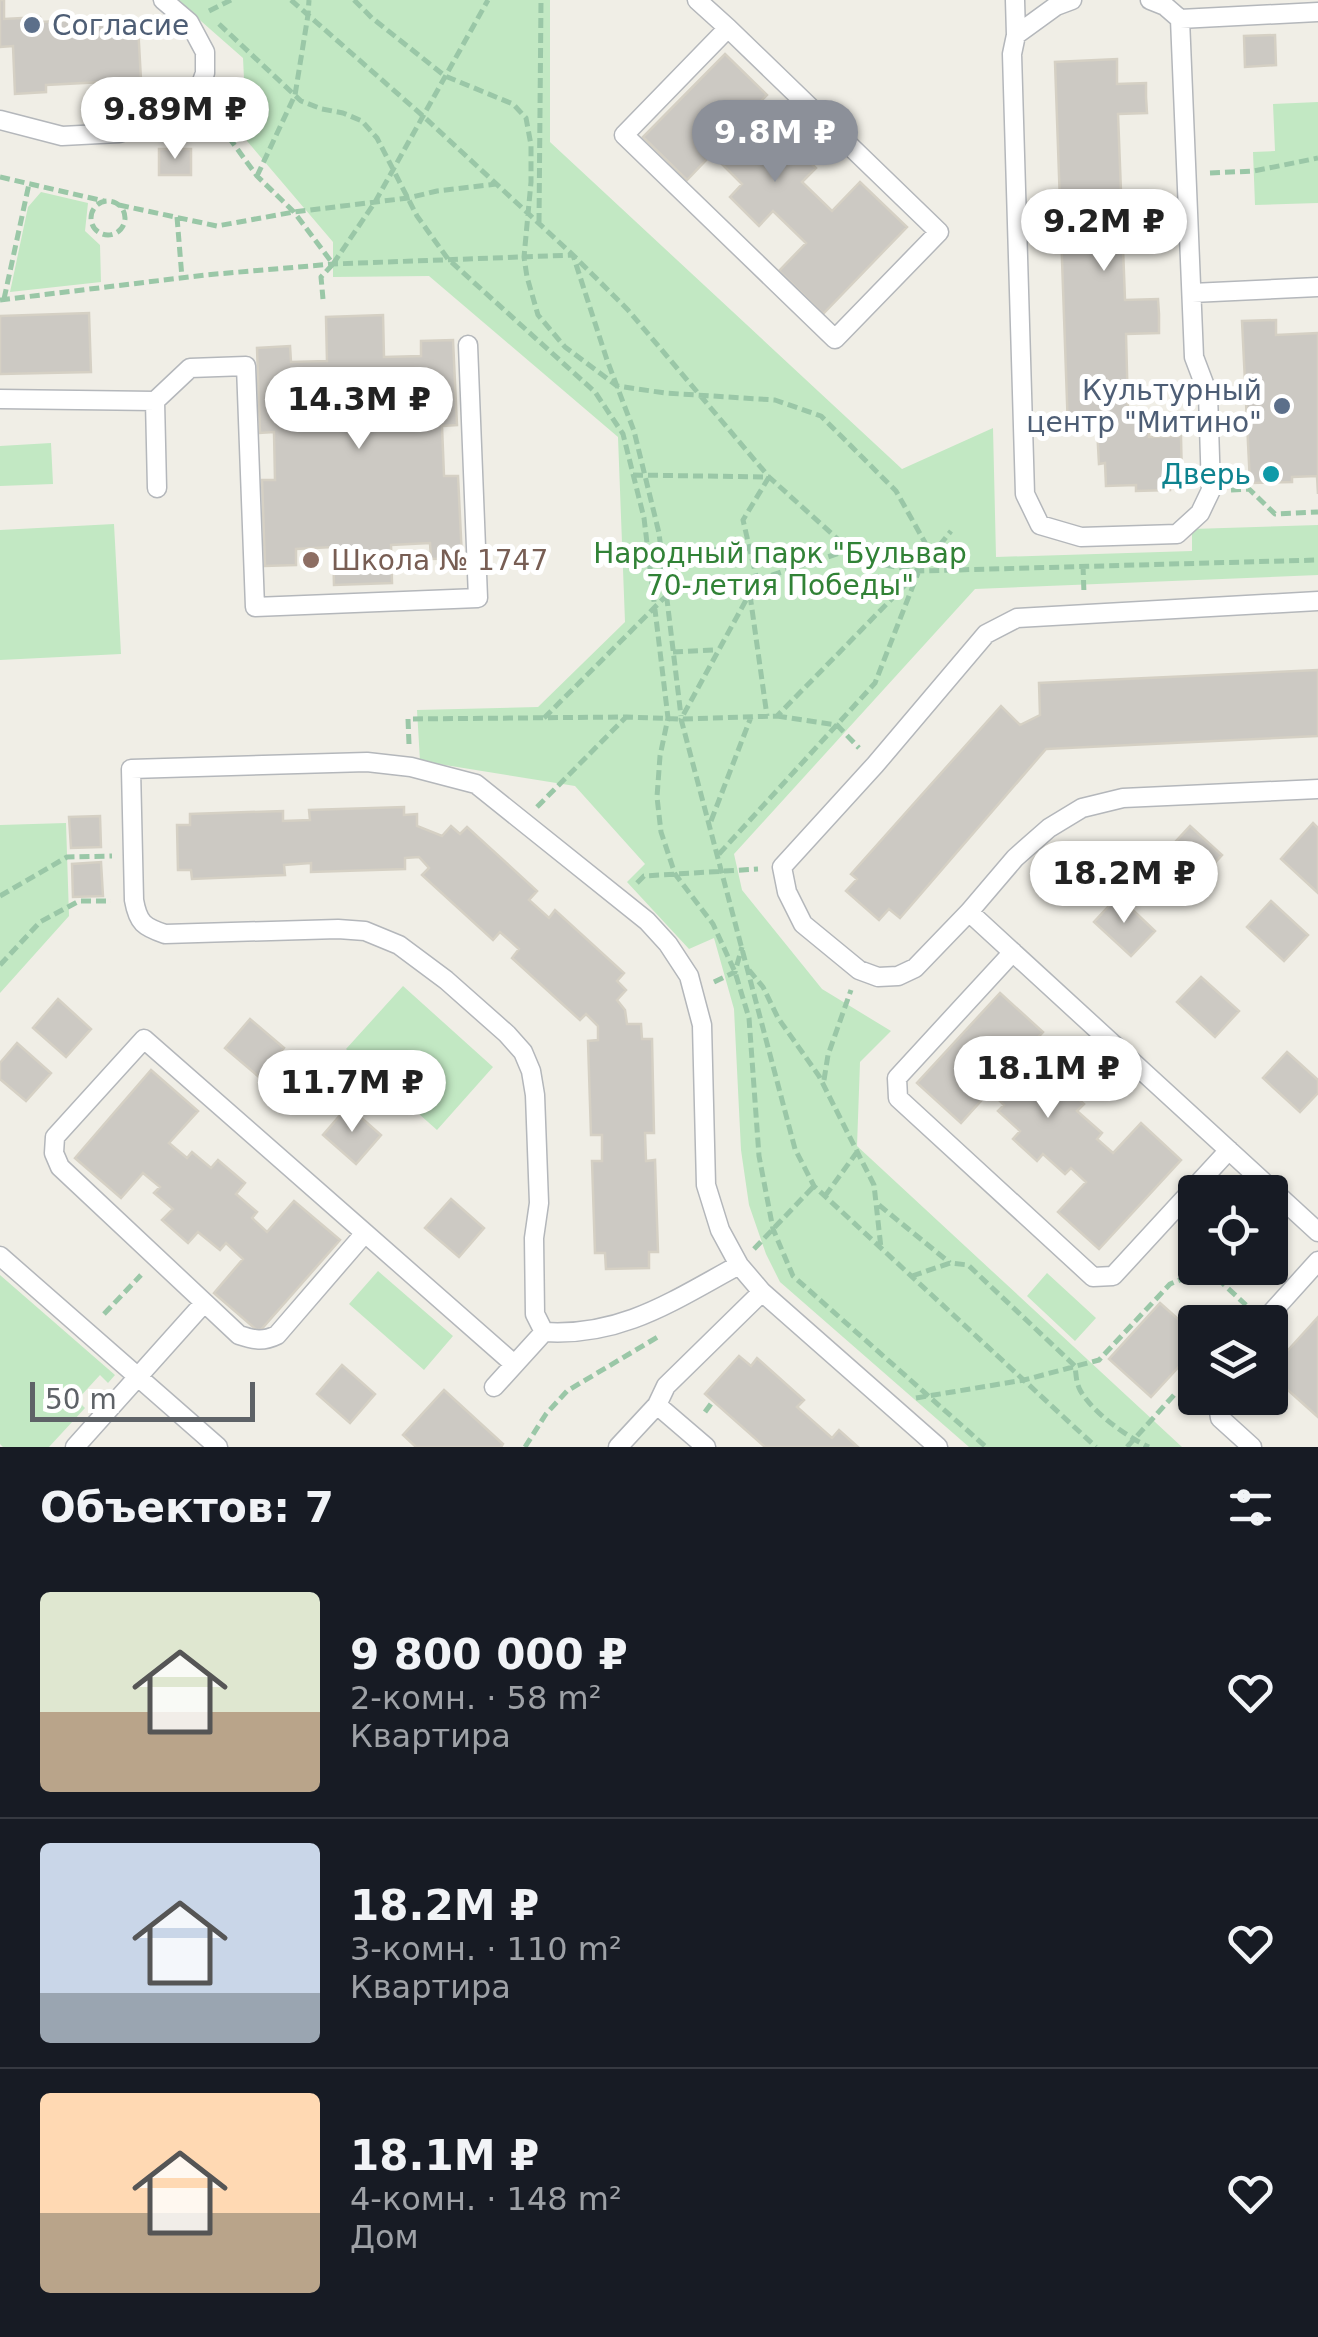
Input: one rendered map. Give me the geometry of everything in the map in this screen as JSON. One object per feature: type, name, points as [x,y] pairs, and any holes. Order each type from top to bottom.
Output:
[{"type":"lane","points":[[0,120],[62,136],[118,134],[174,115],[197,95],[206,72],[205,52],[189,22],[163,0]]},
{"type":"lane","points":[[697,0],[728,28],[938,232],[835,339],[624,135],[728,28]]},
{"type":"lane","points":[[1015,0],[1012,54],[1025,494],[1040,525],[1081,537],[1177,534],[1200,513],[1211,490],[1208,394],[1194,357],[1180,19]]},
{"type":"lane","points":[[1016,34],[1056,6],[1072,0]]},
{"type":"lane","points":[[1150,0],[1180,19],[1318,12]]},
{"type":"lane","points":[[1192,293],[1318,287]]},
{"type":"lane","points":[[0,399],[155,401],[190,368],[246,366],[255,607],[478,598],[468,345]]},
{"type":"lane","points":[[155,401],[157,488]]},
{"type":"lane","points":[[1318,600],[1017,618],[986,634],[782,867],[787,892],[803,924],[859,970],[878,977],[898,976],[915,968],[1015,858],[1049,828],[1082,808],[1123,798],[1318,788]]},
{"type":"lane","points":[[544,1332],[535,1314],[534,1238],[539,1203],[535,1095],[531,1071],[522,1052],[508,1034],[446,980],[398,945],[365,931],[165,934],[150,929],[137,918],[134,900],[131,768],[367,762],[411,766],[476,784],[648,921],[689,976],[702,1025],[706,1185],[720,1230],[739,1265],[762,1292],[938,1447]]},
{"type":"lane","points":[[969,912],[1318,1232]]},
{"type":"lane","points":[[1014,952],[897,1078],[898,1098],[1093,1277],[1113,1276],[1229,1150]]},
{"type":"lane","points":[[364,1233],[277,1335],[265,1340],[239,1335],[60,1167],[54,1153],[55,1137],[144,1039],[514,1364]]},
{"type":"lane","points":[[0,1256],[218,1447]]},
{"type":"lane","points":[[1278,1305],[1318,1261]]},
{"type":"lane","points":[[494,1387],[544,1332],[608,1328],[643,1316],[739,1265]]},
{"type":"lane","points":[[618,1447],[657,1404],[666,1386],[762,1292]]},
{"type":"lane","points":[[75,1447],[204,1303]]},
{"type":"lane","points":[[657,1404],[706,1447]]},
{"type":"lane","points":[[1220,1415],[1252,1447]]},
{"type":"path","points":[[291,0],[423,116],[628,310],[768,477],[862,561],[920,571],[1318,560]]},
{"type":"path","points":[[258,176],[294,95],[308,0]]},
{"type":"path","points":[[354,0],[445,76],[513,104],[526,118],[531,145],[524,257],[527,277],[538,315],[565,347],[617,386],[775,400],[821,416],[896,491],[932,555]]},
{"type":"path","points":[[323,299],[321,277],[375,202],[488,0]]},
{"type":"path","points":[[538,224],[542,0]]},
{"type":"path","points":[[207,12],[301,101],[362,122],[377,138],[416,216],[448,260],[594,392],[623,434],[644,518],[668,718],[657,796],[661,832],[675,874],[713,924],[735,972],[748,1018],[759,1156],[773,1229],[793,1276],[986,1447]]},
{"type":"path","points":[[197,95],[258,176],[294,212],[334,264]]},
{"type":"path","points":[[1186,174],[1254,172],[1318,158]]},
{"type":"path","points":[[0,177],[217,226],[496,184]]},
{"type":"path","points":[[29,184],[2,299],[334,264],[573,256]]},
{"type":"path","points":[[104,201],[97,204],[90,218],[91,226],[103,236],[124,226],[120,205]]},
{"type":"path","points":[[177,218],[182,278]]},
{"type":"path","points":[[573,256],[634,431],[661,552],[682,718],[795,1149],[814,1186],[1096,1447]]},
{"type":"path","points":[[0,274],[12,266]]},
{"type":"path","points":[[633,475],[768,477]]},
{"type":"path","points":[[757,580],[743,520],[768,477]]},
{"type":"path","points":[[1232,490],[1249,489],[1274,514],[1318,512]]},
{"type":"path","points":[[777,716],[920,571],[951,531]]},
{"type":"path","points":[[648,553],[749,548]]},
{"type":"path","points":[[682,718],[757,580],[850,550]]},
{"type":"path","points":[[718,855],[875,682],[920,571]]},
{"type":"path","points":[[750,592],[767,716]]},
{"type":"path","points":[[544,718],[666,595]]},
{"type":"path","points":[[673,652],[717,650]]},
{"type":"path","points":[[411,766],[408,719],[626,716],[777,716],[836,724],[875,765]]},
{"type":"path","points":[[523,822],[626,716]]},
{"type":"path","points":[[710,824],[752,716]]},
{"type":"path","points":[[0,896],[67,858],[133,856]]},
{"type":"path","points":[[620,899],[644,876],[782,867]]},
{"type":"path","points":[[0,965],[40,922],[79,902],[134,900]]},
{"type":"path","points":[[735,972],[742,946]]},
{"type":"path","points":[[747,968],[764,987],[778,1018],[823,1083],[874,1185],[881,1248]]},
{"type":"path","points":[[823,1083],[828,1055],[859,970]]},
{"type":"path","points":[[693,991],[735,972]]},
{"type":"path","points":[[825,1196],[857,1152]]},
{"type":"path","points":[[739,1265],[814,1186]]},
{"type":"path","points":[[878,1204],[950,1263]]},
{"type":"path","points":[[87,1332],[157,1259]]},
{"type":"path","points":[[912,1276],[950,1263],[968,1265],[1075,1366],[1078,1386],[1089,1402],[1133,1440],[1149,1447]]},
{"type":"path","points":[[888,1403],[1024,1380],[1100,1360],[1170,1284],[1206,1269],[1245,1305]]},
{"type":"path","points":[[524,1447],[567,1391],[662,1335]]},
{"type":"path","points":[[1127,1447],[1178,1393]]},
{"type":"path","points":[[705,1412],[714,1401]]},
{"type":"green space","name":"Народный парк \"Бульвар 70-летия Победы\"","points":[[177,0],[550,0],[550,142],[902,469],[993,428],[996,557],[1192,551],[1192,529],[1318,525],[1318,575],[975,589],[734,854],[742,890],[822,989],[891,1031],[860,1062],[857,1146],[1182,1447],[969,1447],[780,1282],[749,1205],[741,1150],[734,1009],[714,938],[689,949],[627,882],[645,864],[575,786],[420,761],[417,710],[538,707],[625,622],[618,437],[429,276],[333,277],[333,242],[247,141],[243,58]]},
{"type":"green space","points":[[1318,102],[1318,203],[1255,205],[1253,152],[1275,151],[1273,104]]},
{"type":"green space","points":[[41,192],[88,203],[85,231],[100,245],[101,282],[10,292],[28,207]]},
{"type":"green space","points":[[51,443],[53,484],[0,486],[0,446]]},
{"type":"green space","points":[[114,524],[121,654],[0,660],[0,530]]},
{"type":"green space","points":[[66,823],[69,916],[0,993],[0,825]]},
{"type":"green space","points":[[403,986],[493,1067],[437,1130],[346,1049]]},
{"type":"green space","points":[[378,1271],[453,1336],[424,1370],[349,1304]]},
{"type":"green space","points":[[1047,1273],[1096,1318],[1075,1341],[1027,1296]]},
{"type":"green space","points":[[0,1275],[115,1375],[108,1383],[100,1375],[77,1400],[85,1408],[49,1447],[0,1444]]},
{"type":"building","points":[[0,0],[4,0],[4,19],[40,17],[41,22],[105,18],[105,28],[138,26],[141,80],[46,85],[46,92],[15,94],[13,46],[0,47]]},
{"type":"building","points":[[1275,35],[1276,65],[1245,67],[1244,36]]},
{"type":"building","points":[[725,54],[767,95],[739,123],[774,156],[788,141],[816,168],[802,182],[832,211],[860,182],[907,227],[823,314],[779,271],[806,243],[773,211],[759,226],[730,197],[742,184],[712,154],[687,180],[643,137]]},
{"type":"building","points":[[1117,59],[1117,84],[1146,83],[1147,113],[1118,114],[1121,192],[1152,191],[1153,206],[1153,221],[1122,222],[1125,300],[1158,299],[1159,314],[1159,333],[1126,334],[1128,411],[1136,410],[1137,429],[1149,428],[1149,437],[1181,436],[1182,484],[1170,485],[1170,490],[1136,491],[1136,485],[1106,486],[1105,463],[1099,464],[1097,428],[1068,429],[1055,62]]},
{"type":"building","points":[[159,149],[191,149],[191,175],[159,175]]},
{"type":"building","points":[[89,313],[91,372],[0,374],[0,316]]},
{"type":"building","points":[[383,315],[384,357],[421,356],[421,341],[453,340],[457,425],[442,426],[444,476],[458,476],[462,558],[431,559],[430,543],[391,545],[392,583],[334,585],[333,547],[296,549],[296,565],[265,566],[262,480],[275,480],[274,432],[260,433],[257,348],[290,346],[291,362],[327,361],[326,317]]},
{"type":"building","name":"Культурный центр \"Митино\"","points":[[1276,320],[1276,335],[1318,333],[1318,494],[1317,476],[1292,477],[1292,482],[1250,483],[1242,321]]},
{"type":"building","points":[[1318,670],[1318,736],[1046,749],[900,918],[889,909],[879,920],[846,891],[857,879],[851,874],[1001,706],[1020,725],[1040,715],[1039,683]]},
{"type":"building","points":[[404,807],[404,815],[417,814],[417,826],[442,836],[451,826],[460,834],[467,827],[537,891],[529,900],[549,918],[555,910],[624,973],[617,981],[626,990],[617,1000],[625,1010],[627,1024],[641,1024],[642,1039],[652,1039],[654,1133],[645,1133],[646,1161],[655,1160],[658,1252],[649,1252],[649,1268],[606,1269],[605,1253],[595,1253],[592,1161],[602,1161],[602,1135],[591,1135],[588,1041],[598,1040],[598,1026],[586,1014],[580,1020],[512,958],[519,949],[500,932],[493,940],[422,875],[429,868],[419,857],[405,858],[405,869],[311,872],[311,863],[284,865],[285,875],[192,879],[191,870],[178,870],[177,825],[190,825],[190,814],[283,811],[283,821],[310,820],[309,810]]},
{"type":"building","points":[[100,816],[101,847],[71,848],[69,817]]},
{"type":"building","points":[[1313,823],[1318,828],[1318,893],[1281,859]]},
{"type":"building","points":[[1190,826],[1222,855],[1198,881],[1166,852]]},
{"type":"building","points":[[101,862],[103,896],[73,897],[72,864]]},
{"type":"building","points":[[1118,896],[1155,931],[1131,956],[1094,922]]},
{"type":"building","points":[[1271,901],[1308,935],[1284,961],[1247,927]]},
{"type":"building","points":[[1201,977],[1239,1011],[1215,1037],[1177,1002]]},
{"type":"building","points":[[1000,993],[1043,1032],[1014,1063],[1032,1080],[1038,1074],[1059,1093],[1065,1087],[1084,1104],[1077,1111],[1102,1133],[1097,1139],[1113,1153],[1141,1123],[1181,1160],[1099,1249],[1058,1212],[1086,1182],[1071,1168],[1065,1174],[1043,1154],[1037,1161],[1013,1139],[1020,1131],[998,1111],[1004,1105],[990,1091],[961,1123],[917,1083]]},
{"type":"building","points":[[58,999],[91,1029],[66,1057],[33,1028]]},
{"type":"building","points":[[250,1019],[284,1048],[259,1077],[225,1048]]},
{"type":"building","points":[[17,1043],[51,1073],[26,1101],[0,1079],[0,1063]]},
{"type":"building","points":[[1287,1052],[1318,1080],[1318,1093],[1300,1112],[1263,1078]]},
{"type":"building","points":[[151,1070],[198,1111],[169,1143],[187,1158],[192,1152],[211,1168],[218,1160],[245,1183],[236,1194],[257,1212],[252,1218],[267,1232],[294,1201],[340,1240],[259,1332],[214,1293],[243,1259],[226,1243],[220,1250],[198,1232],[188,1243],[162,1220],[173,1209],[154,1193],[160,1187],[143,1173],[121,1198],[75,1158]]},
{"type":"building","points":[[348,1106],[381,1135],[356,1164],[323,1135]]},
{"type":"building","points":[[451,1199],[484,1228],[459,1257],[425,1228]]},
{"type":"building","points":[[1160,1303],[1178,1319],[1178,1368],[1151,1397],[1109,1359]]},
{"type":"building","points":[[1318,1317],[1318,1417],[1288,1390],[1288,1350]]},
{"type":"building","points":[[739,1356],[751,1366],[757,1358],[804,1400],[797,1407],[832,1438],[839,1430],[858,1447],[765,1447],[705,1394]]},
{"type":"building","points":[[342,1365],[375,1394],[350,1423],[317,1394]]},
{"type":"building","points":[[444,1390],[503,1444],[501,1447],[416,1447],[403,1435]]},
{"type":"place","name":"Согласие","points":[[32,25]]},
{"type":"place","name":"Культурный центр \"Митино\"","points":[[1282,406]]},
{"type":"place","name":"Дверь","points":[[1271,474]]},
{"type":"place","name":"Школа № 1747","points":[[311,560]]}]
